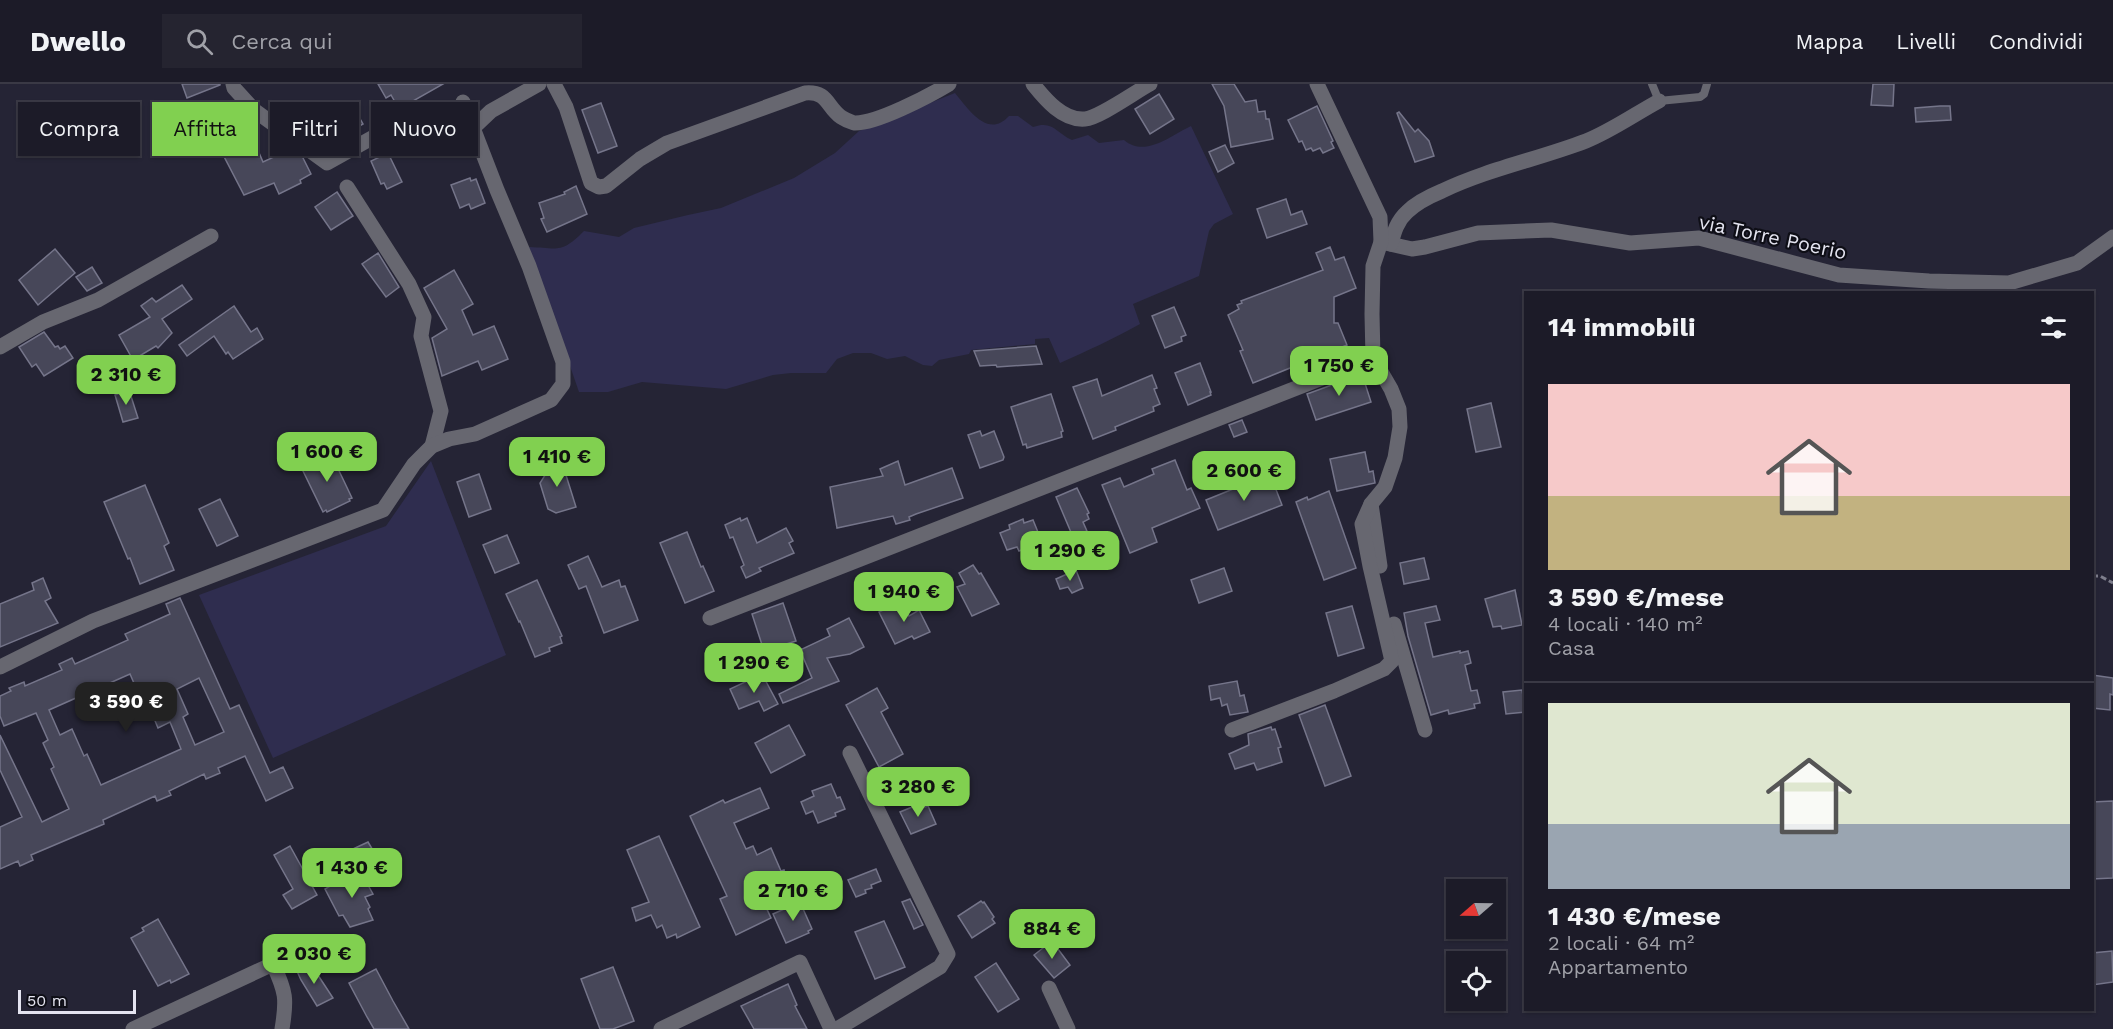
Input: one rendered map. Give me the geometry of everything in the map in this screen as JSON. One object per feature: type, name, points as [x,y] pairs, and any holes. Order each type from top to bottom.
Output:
[{"type":"street","points":[[233,84],[254,110],[327,163],[371,138]]},
{"type":"street","points":[[478,123],[491,111],[539,84]]},
{"type":"street","points":[[554,84],[566,107],[591,183],[599,187],[606,186],[640,159],[667,143],[805,93],[814,92],[824,96],[840,116],[853,123],[874,119],[924,99],[949,84]]},
{"type":"street","points":[[1033,84],[1048,103],[1068,115],[1086,119],[1105,111],[1150,84]]},
{"type":"street","points":[[1317,84],[1380,217],[1386,243]]},
{"type":"street","points":[[1232,730],[1334,691],[1384,669],[1392,661],[1362,524],[1371,504],[1385,487],[1395,458],[1400,427],[1399,409],[1391,389],[1373,358],[1373,266],[1395,227],[1406,212],[1421,200],[1491,171],[1539,158],[1589,140],[1659,101]]},
{"type":"street","points":[[0,667],[93,621],[383,510],[414,464],[432,446],[449,439],[475,434],[551,400],[563,384],[563,362],[545,307],[478,144]]},
{"type":"street","points":[[347,187],[409,284],[424,317],[421,336],[441,411],[432,446]]},
{"type":"street","name":"via Torre Poerio","points":[[1386,243],[1412,249],[1425,248],[1478,233],[1551,230],[1630,243],[1699,238],[1839,274],[1929,281],[2009,283],[2078,263],[2113,237]]},
{"type":"street","points":[[0,347],[43,322],[98,300],[211,236]]},
{"type":"street","points":[[710,618],[1373,358]]},
{"type":"street","points":[[1371,504],[1379,563],[1425,730]]},
{"type":"street","points":[[837,1029],[940,967],[948,954],[850,753]]},
{"type":"street","points":[[661,1029],[800,962],[831,1029]]},
{"type":"street","points":[[133,1029],[273,964],[284,986],[285,1008],[282,1029]]},
{"type":"street","points":[[1049,988],[1068,1029]]},
{"type":"lane","points":[[1652,84],[1659,101],[1700,96],[1704,94],[1707,84]]},
{"type":"path","points":[[2094,576],[2100,576],[2113,583]]},
{"type":"shaded area","points":[[955,93],[979,120],[986,123],[994,124],[1009,116],[1018,116],[1033,127],[1050,126],[1072,140],[1088,135],[1099,143],[1124,140],[1140,147],[1149,146],[1158,144],[1191,126],[1233,214],[1214,224],[1209,231],[1199,276],[1133,304],[1140,324],[1060,363],[1049,338],[1035,339],[1035,344],[971,350],[969,354],[939,360],[932,366],[923,365],[905,356],[887,359],[871,353],[853,353],[837,359],[826,373],[773,375],[726,389],[642,382],[608,392],[579,392],[529,247],[559,248],[570,243],[584,231],[619,237],[634,228],[721,208],[794,178],[835,153],[859,131]]},
{"type":"shaded area","points":[[431,461],[506,655],[273,758],[199,595],[386,526]]},
{"type":"building","points":[[182,84],[220,84],[220,85],[187,98]]},
{"type":"building","points":[[378,84],[443,84],[411,102],[395,102],[391,95],[386,98]]},
{"type":"building","points":[[1212,84],[1234,84],[1245,102],[1256,100],[1258,112],[1265,111],[1266,119],[1269,119],[1273,139],[1231,147],[1224,106]]},
{"type":"building","points":[[1873,84],[1894,84],[1893,106],[1871,105]]},
{"type":"building","points":[[1159,94],[1174,119],[1150,134],[1135,109]]},
{"type":"building","points":[[601,103],[617,146],[598,153],[582,110]]},
{"type":"building","points":[[1317,106],[1334,148],[1323,153],[1320,148],[1313,151],[1311,148],[1306,150],[1302,141],[1299,142],[1288,120]]},
{"type":"building","points":[[1950,106],[1951,120],[1916,122],[1915,108]]},
{"type":"building","points":[[1399,112],[1415,132],[1418,129],[1429,141],[1434,156],[1415,162],[1397,113]]},
{"type":"building","points":[[1225,145],[1234,163],[1218,172],[1209,152]]},
{"type":"building","points":[[258,150],[263,162],[276,156],[300,156],[311,174],[300,180],[301,183],[279,194],[274,183],[244,195],[224,156],[258,156]]},
{"type":"building","points":[[382,156],[389,156],[402,182],[387,189],[384,183],[381,184],[371,161]]},
{"type":"building","points":[[470,178],[471,181],[476,179],[485,203],[471,209],[469,204],[460,208],[451,185]]},
{"type":"building","points":[[576,186],[587,214],[547,232],[541,219],[544,218],[539,203],[565,194],[564,192]]},
{"type":"building","points":[[337,192],[353,216],[331,230],[315,207]]},
{"type":"building","points":[[1286,199],[1291,215],[1302,211],[1307,224],[1267,238],[1257,209]]},
{"type":"building","points":[[1330,247],[1335,260],[1344,257],[1356,288],[1334,297],[1334,323],[1338,323],[1347,345],[1253,383],[1240,351],[1243,350],[1228,315],[1239,309],[1237,305],[1242,303],[1241,301],[1323,270],[1316,253]]},
{"type":"building","points":[[55,249],[75,273],[38,305],[19,280]]},
{"type":"building","points":[[378,253],[399,287],[386,297],[362,264]]},
{"type":"building","points":[[92,267],[102,283],[87,291],[76,277]]},
{"type":"building","points":[[454,270],[473,304],[462,310],[473,335],[494,326],[508,359],[482,370],[478,361],[442,376],[432,338],[447,329],[424,288]]},
{"type":"building","points":[[182,285],[192,299],[162,319],[172,333],[158,348],[156,346],[133,360],[119,335],[150,317],[141,306],[152,298],[156,302]]},
{"type":"building","points":[[234,306],[251,332],[257,328],[263,339],[233,359],[228,352],[226,354],[214,336],[187,356],[179,345]]},
{"type":"building","points":[[1174,307],[1186,335],[1181,337],[1182,341],[1165,348],[1152,316]]},
{"type":"building","points":[[44,332],[55,347],[58,346],[60,349],[65,346],[73,358],[44,376],[36,364],[32,367],[19,347]]},
{"type":"building","points":[[1036,346],[1042,364],[980,366],[974,351]]},
{"type":"building","points":[[1200,363],[1211,395],[1188,405],[1175,373]]},
{"type":"building","points":[[1362,374],[1371,402],[1316,420],[1307,394]]},
{"type":"building","points":[[1152,375],[1160,404],[1153,407],[1154,411],[1093,439],[1073,387],[1097,379],[1102,396]]},
{"type":"building","points":[[129,390],[138,418],[123,422],[115,395]]},
{"type":"building","points":[[1051,394],[1063,431],[1061,432],[1062,437],[1027,448],[1026,444],[1023,445],[1011,407]]},
{"type":"building","points":[[1491,403],[1501,447],[1476,452],[1467,409]]},
{"type":"building","points":[[1242,420],[1247,432],[1234,437],[1229,425]]},
{"type":"building","points":[[980,431],[982,436],[994,431],[1004,457],[1003,460],[980,468],[968,435]]},
{"type":"building","points":[[1365,452],[1369,472],[1373,471],[1375,483],[1337,491],[1330,459]]},
{"type":"building","points":[[331,454],[352,498],[349,499],[350,501],[323,512],[302,469],[305,465]]},
{"type":"building","points":[[560,456],[576,507],[556,513],[548,509],[540,483],[549,469],[547,463],[549,459]]},
{"type":"building","points":[[1175,460],[1187,490],[1191,488],[1200,508],[1152,528],[1157,542],[1130,553],[1102,485],[1120,478],[1124,487],[1154,474],[1152,469]]},
{"type":"building","points":[[898,461],[905,485],[952,468],[963,498],[916,514],[909,517],[910,520],[896,524],[893,516],[837,528],[830,487],[883,476],[880,469]]},
{"type":"building","points":[[479,474],[491,509],[469,517],[457,482]]},
{"type":"building","points":[[1270,474],[1282,505],[1218,530],[1206,500]]},
{"type":"building","points":[[145,485],[169,543],[164,546],[174,570],[140,584],[104,502]]},
{"type":"building","points":[[1077,488],[1089,513],[1087,514],[1089,519],[1083,522],[1087,531],[1073,537],[1056,497]]},
{"type":"building","points":[[1329,491],[1356,568],[1324,580],[1296,502],[1307,497],[1308,500]]},
{"type":"building","points":[[220,499],[238,536],[217,546],[199,509]]},
{"type":"building","points":[[740,518],[741,521],[747,518],[757,543],[786,528],[793,541],[789,543],[794,553],[759,568],[761,571],[746,578],[741,567],[744,565],[733,537],[730,538],[725,525]]},
{"type":"building","points":[[1023,519],[1024,523],[1033,520],[1042,542],[1019,551],[1017,547],[1007,550],[1000,533],[1010,529],[1009,525]]},
{"type":"building","points":[[687,532],[701,567],[703,566],[714,591],[685,603],[660,543]]},
{"type":"building","points":[[507,535],[519,563],[495,573],[483,545]]},
{"type":"building","points":[[588,556],[602,587],[619,580],[621,587],[625,586],[638,620],[604,633],[586,586],[579,589],[568,565]]},
{"type":"building","points":[[1424,558],[1429,579],[1404,584],[1400,563]]},
{"type":"building","points":[[973,565],[979,574],[981,573],[999,604],[972,616],[957,587],[965,584],[959,573]]},
{"type":"building","points":[[1224,568],[1232,591],[1199,603],[1191,580]]},
{"type":"building","points":[[1076,570],[1083,588],[1072,593],[1068,587],[1060,589],[1056,579]]},
{"type":"building","points":[[43,578],[51,598],[45,601],[58,623],[0,647],[0,604],[34,590],[32,583]]},
{"type":"building","points":[[537,580],[562,636],[560,637],[562,643],[535,657],[506,594]]},
{"type":"building","points":[[1515,590],[1522,625],[1502,629],[1501,626],[1493,627],[1485,599]]},
{"type":"building","points":[[180,598],[230,709],[239,705],[270,773],[283,767],[293,788],[266,801],[245,756],[218,768],[220,773],[206,779],[204,774],[169,791],[171,795],[157,801],[155,796],[103,820],[104,824],[31,855],[33,860],[20,866],[18,861],[0,869],[0,827],[22,817],[0,770],[0,735],[42,822],[69,809],[51,769],[54,767],[43,743],[48,740],[36,713],[4,726],[0,716],[0,696],[11,691],[9,688],[24,682],[25,686],[62,670],[59,664],[72,658],[75,664],[128,640],[125,634],[170,614],[166,604]],"holes":[[[130,674],[149,718],[153,716],[158,728],[170,722],[181,749],[101,785],[87,754],[84,756],[72,729],[60,735],[49,710]],[[199,678],[224,732],[195,745],[183,717],[188,714],[177,689]]]},
{"type":"building","points":[[902,601],[909,616],[919,610],[930,632],[914,639],[912,636],[895,644],[879,612]]},
{"type":"building","points":[[783,603],[796,641],[764,651],[752,614]]},
{"type":"building","points":[[1352,606],[1364,648],[1338,656],[1326,613]]},
{"type":"building","points":[[1436,606],[1440,620],[1425,623],[1433,657],[1468,651],[1471,663],[1465,665],[1471,691],[1477,690],[1480,703],[1474,704],[1475,708],[1449,714],[1448,710],[1431,715],[1408,636],[1404,613]]},
{"type":"building","points":[[849,618],[864,647],[850,654],[827,658],[839,681],[783,703],[779,694],[812,678],[800,650],[830,636],[827,629]]},
{"type":"building","points":[[762,674],[778,704],[764,711],[759,701],[739,709],[730,689]]},
{"type":"building","points":[[2094,675],[2113,678],[2110,710],[2094,708]]},
{"type":"building","points":[[1237,681],[1240,696],[1244,695],[1248,712],[1230,715],[1227,704],[1222,706],[1220,698],[1211,700],[1209,686]]},
{"type":"building","points":[[877,688],[888,708],[881,712],[903,754],[879,767],[846,705]]},
{"type":"building","points":[[1522,690],[1524,712],[1506,714],[1503,692]]},
{"type":"building","points":[[1325,705],[1351,776],[1325,786],[1299,715]]},
{"type":"building","points":[[789,725],[805,755],[771,773],[755,743]]},
{"type":"building","points":[[1271,727],[1272,730],[1275,729],[1281,747],[1278,748],[1282,762],[1257,770],[1254,763],[1235,769],[1229,754],[1249,745],[1248,734]]},
{"type":"building","points":[[831,784],[845,809],[835,813],[836,816],[818,823],[813,811],[806,814],[801,802],[814,796],[812,791]]},
{"type":"building","points":[[760,788],[769,808],[734,823],[746,849],[753,846],[757,855],[771,848],[781,871],[784,870],[787,883],[758,890],[771,918],[736,935],[720,899],[727,896],[690,816],[723,800],[725,803]]},
{"type":"building","points":[[2113,801],[2113,878],[2094,879],[2094,802]]},
{"type":"building","points":[[922,803],[925,807],[928,806],[936,824],[911,834],[900,812]]},
{"type":"building","points":[[659,836],[700,927],[677,938],[676,934],[667,938],[662,925],[657,928],[651,915],[636,921],[632,908],[649,902],[627,850]]},
{"type":"building","points":[[368,842],[374,852],[357,862],[353,849]]},
{"type":"building","points":[[290,846],[317,895],[292,909],[283,895],[293,889],[274,855]]},
{"type":"building","points":[[359,869],[373,894],[365,897],[373,920],[350,927],[343,915],[339,916],[325,889]]},
{"type":"building","points":[[876,869],[881,881],[871,885],[872,888],[865,890],[866,893],[856,897],[848,880]]},
{"type":"building","points":[[910,899],[923,925],[914,929],[902,902]]},
{"type":"building","points":[[981,901],[994,917],[992,919],[995,923],[972,938],[958,916]]},
{"type":"building","points":[[800,902],[812,929],[808,931],[809,933],[786,943],[773,914]]},
{"type":"building","points":[[158,919],[189,974],[171,983],[170,980],[158,986],[131,938],[144,931],[142,928]]},
{"type":"building","points":[[884,921],[905,967],[875,979],[855,932]]},
{"type":"building","points":[[1052,941],[1070,965],[1054,978],[1034,955]]},
{"type":"building","points":[[2112,951],[2113,982],[2094,985],[2094,953]]},
{"type":"building","points":[[310,963],[333,998],[317,1006],[296,969]]},
{"type":"building","points":[[996,963],[1019,999],[998,1012],[975,977]]},
{"type":"building","points":[[613,967],[634,1021],[613,1029],[600,1029],[581,979]]},
{"type":"building","points":[[376,969],[409,1029],[374,1029],[367,1017],[349,983]]},
{"type":"building","points":[[788,984],[797,1005],[795,1006],[807,1029],[754,1029],[741,1006]]}]
